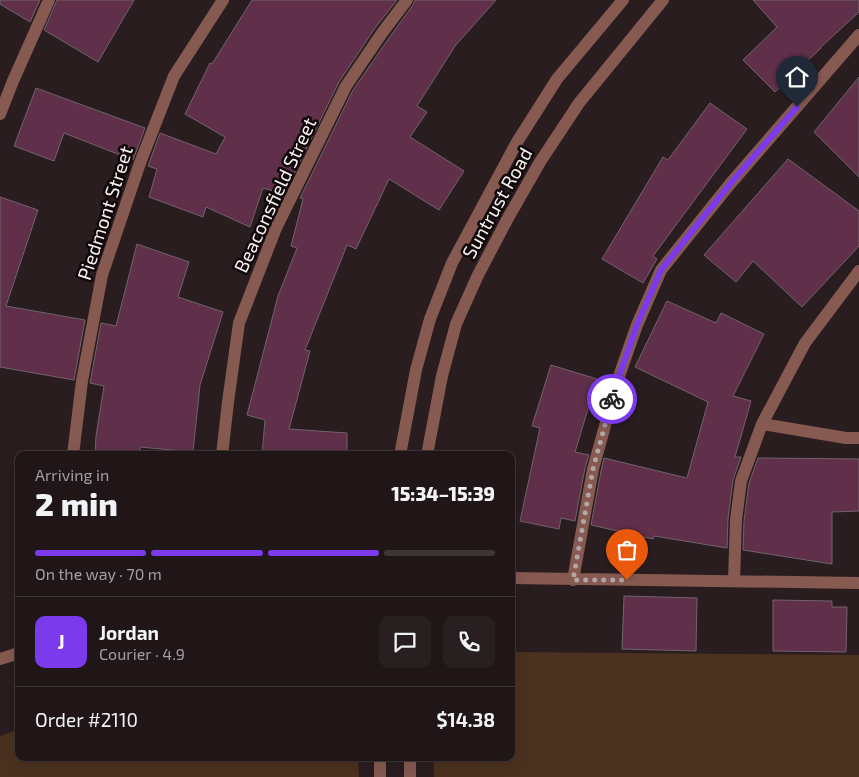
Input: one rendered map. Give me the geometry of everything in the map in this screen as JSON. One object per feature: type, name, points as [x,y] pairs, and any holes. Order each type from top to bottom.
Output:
[{"type":"street","points":[[0,114],[49,0]]},
{"type":"street","name":"Piedmont Street","points":[[73,451],[82,381],[102,275],[140,163],[174,76],[223,0]]},
{"type":"street","name":"Beaconsfield Street","points":[[222,451],[240,323],[276,228],[346,86],[407,0]]},
{"type":"street","name":"Suntrust Road","points":[[401,451],[416,370],[430,319],[452,263],[517,142],[557,79],[623,0]]},
{"type":"street","name":"Suntrust Road","points":[[428,451],[442,376],[456,324],[478,275],[540,162],[579,103],[663,0]]},
{"type":"street","points":[[573,580],[593,469],[618,379],[637,325],[661,270],[730,184],[859,35]]},
{"type":"street","points":[[734,581],[736,520],[742,480],[762,424],[805,343],[859,271]]},
{"type":"street","points":[[762,424],[822,435],[859,438]]},
{"type":"street","points":[[515,578],[859,583]]},
{"type":"street","points":[[0,659],[15,654]]},
{"type":"street","points":[[380,761],[380,777]]},
{"type":"street","points":[[410,761],[410,777]]},
{"type":"shaded area","points":[[515,652],[859,655],[859,777],[434,777],[433,761],[515,761]]},
{"type":"shaded area","points":[[15,730],[15,761],[358,761],[359,777],[0,777],[0,736]]},
{"type":"building","points":[[0,0],[40,0],[30,22],[0,4]]},
{"type":"building","points":[[57,0],[134,0],[98,62],[44,30]]},
{"type":"building","points":[[252,0],[397,0],[375,28],[339,82],[284,194],[263,188],[250,227],[206,207],[203,217],[149,197],[157,169],[148,166],[160,133],[216,154],[225,137],[185,114],[210,63],[212,64]]},
{"type":"building","points":[[415,0],[496,0],[455,46],[417,106],[427,112],[410,137],[464,171],[439,210],[389,179],[356,249],[347,245],[305,350],[310,351],[289,429],[347,433],[347,451],[262,451],[265,420],[247,415],[278,296],[297,248],[291,246],[303,199],[300,198],[353,90]]},
{"type":"building","points":[[753,0],[859,0],[859,12],[775,92],[743,60],[777,27]]},
{"type":"building","points":[[859,77],[859,177],[814,132]]},
{"type":"building","points":[[36,88],[145,128],[133,160],[64,133],[54,161],[14,146]]},
{"type":"building","points":[[710,103],[747,129],[653,256],[657,259],[643,283],[602,259],[663,157],[668,160]]},
{"type":"building","points":[[788,159],[859,211],[859,246],[802,307],[753,261],[736,282],[704,255]]},
{"type":"building","points":[[0,197],[38,210],[6,306],[85,320],[74,380],[0,367]]},
{"type":"building","points":[[137,244],[189,262],[178,297],[223,312],[200,385],[193,451],[140,447],[140,451],[95,451],[104,386],[90,383],[101,323],[116,326]]},
{"type":"building","points":[[667,301],[716,323],[721,313],[764,334],[733,396],[751,401],[735,457],[741,457],[733,480],[728,519],[727,548],[654,536],[653,539],[591,525],[604,458],[687,478],[708,402],[635,367]]},
{"type":"building","points":[[551,365],[597,379],[575,452],[589,455],[575,521],[561,518],[559,529],[520,521],[540,428],[532,426]]},
{"type":"building","points":[[758,458],[859,459],[859,511],[832,512],[832,564],[743,550],[744,521],[749,483]]},
{"type":"building","points":[[624,596],[697,598],[696,651],[622,649]]},
{"type":"building","points":[[773,600],[832,601],[832,607],[847,607],[846,652],[773,651]]},
{"type":"way so far","points":[[612,399],[593,469],[573,580],[627,580]]},
{"type":"route","points":[[612,399],[637,325],[661,270],[730,184],[797,107]]}]
